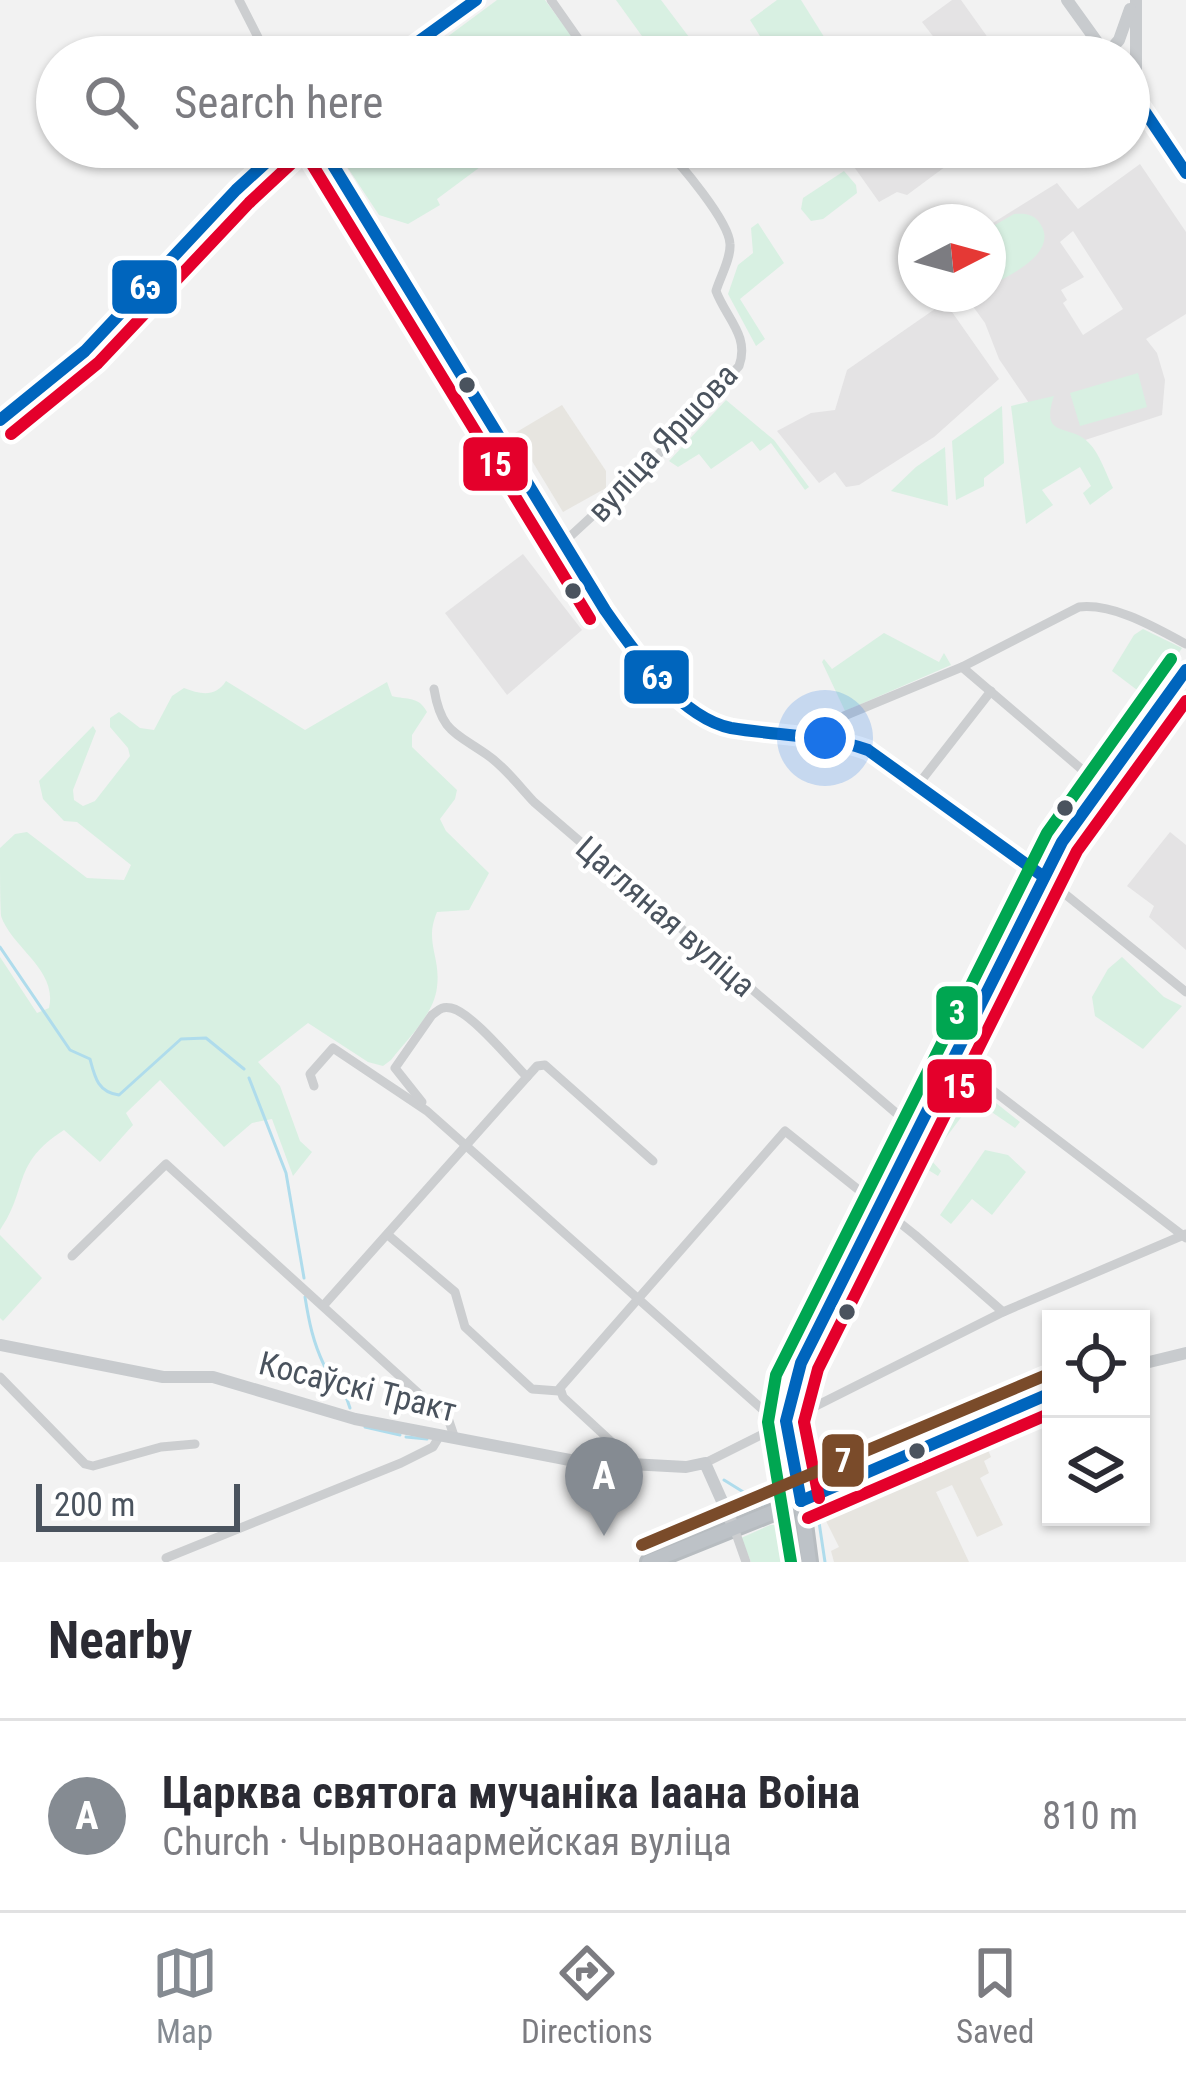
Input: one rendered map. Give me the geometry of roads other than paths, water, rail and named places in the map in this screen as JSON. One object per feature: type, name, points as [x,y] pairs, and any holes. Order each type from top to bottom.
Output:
[{"type":"highway","points":[[649,1562],[801,1501],[809,1562]]},
{"type":"main road","points":[[426,36],[476,0]]},
{"type":"main road","points":[[1067,0],[1092,36]]},
{"type":"main road","points":[[1121,36],[1134,0]]},
{"type":"main road","points":[[1132,36],[1134,0]]},
{"type":"main road","points":[[1090,33],[1098,36]]},
{"type":"main road","points":[[1150,119],[1186,173]]},
{"type":"main road","points":[[0,420],[85,351],[260,168]]},
{"type":"main road","points":[[335,168],[563,543],[631,648],[664,684],[697,712],[726,728],[825,737],[868,750],[1044,877]]},
{"type":"main road","points":[[1042,1398],[801,1501],[783,1423],[794,1381],[1044,877],[1100,785],[1186,670]]},
{"type":"main road","name":"Косаўскі Тракт","points":[[0,1345],[163,1377],[213,1377],[355,1419],[575,1461],[705,1463]]},
{"type":"main road","points":[[1150,1362],[1186,1353]]},
{"type":"main road","points":[[705,1463],[734,1528]]},
{"type":"street","points":[[238,0],[257,36]]},
{"type":"street","points":[[551,0],[576,36]]},
{"type":"street","name":"вуліца Яршова","points":[[563,543],[654,459],[740,366],[740,333],[716,291],[729,238],[680,168]]},
{"type":"street","points":[[825,737],[844,716],[962,667],[1087,606],[1120,614],[1186,644]]},
{"type":"street","points":[[962,667],[1100,785]]},
{"type":"street","name":"Цагляная вуліца","points":[[434,689],[449,731],[487,754],[534,802],[917,1131]]},
{"type":"street","points":[[916,787],[991,691]]},
{"type":"street","points":[[1159,706],[1186,713]]},
{"type":"street","points":[[1044,877],[1186,992]]},
{"type":"street","points":[[428,1111],[395,1068],[440,1009],[450,1008],[471,1020],[527,1077]]},
{"type":"street","points":[[314,1087],[310,1074],[333,1048],[428,1111],[636,1299],[783,1423]]},
{"type":"street","points":[[953,1060],[1185,1236]]},
{"type":"street","points":[[323,1306],[536,1066],[545,1066],[653,1161]]},
{"type":"street","points":[[388,1235],[455,1292],[464,1327],[532,1389],[561,1387],[785,1131],[1003,1312]]},
{"type":"street","points":[[72,1256],[166,1164],[449,1421],[455,1439]]},
{"type":"street","name":"Косаўскі Тракт","points":[[705,1463],[1003,1312],[1102,1266],[1185,1236]]},
{"type":"street","points":[[0,1377],[85,1464],[195,1444]]},
{"type":"street","points":[[561,1387],[631,1464]]},
{"type":"street","points":[[166,1558],[401,1463],[433,1447],[440,1436]]},
{"type":"street","points":[[734,1528],[746,1562]]},
{"type":"waterway","points":[[0,947],[70,1050],[90,1059],[106,1091],[119,1095],[181,1039],[206,1038],[244,1069]]},
{"type":"waterway","points":[[249,1078],[286,1173],[304,1278]]},
{"type":"waterway","points":[[305,1297],[320,1356],[350,1408]]},
{"type":"waterway","points":[[365,1427],[400,1435]]},
{"type":"waterway","points":[[406,1437],[427,1439]]},
{"type":"waterway","points":[[724,1480],[766,1506]]},
{"type":"waterway","points":[[812,1513],[819,1522],[825,1562]]},
{"type":"place","name":"Царква святога мучаніка Іаана Воіна","points":[[604,1536]]}]
